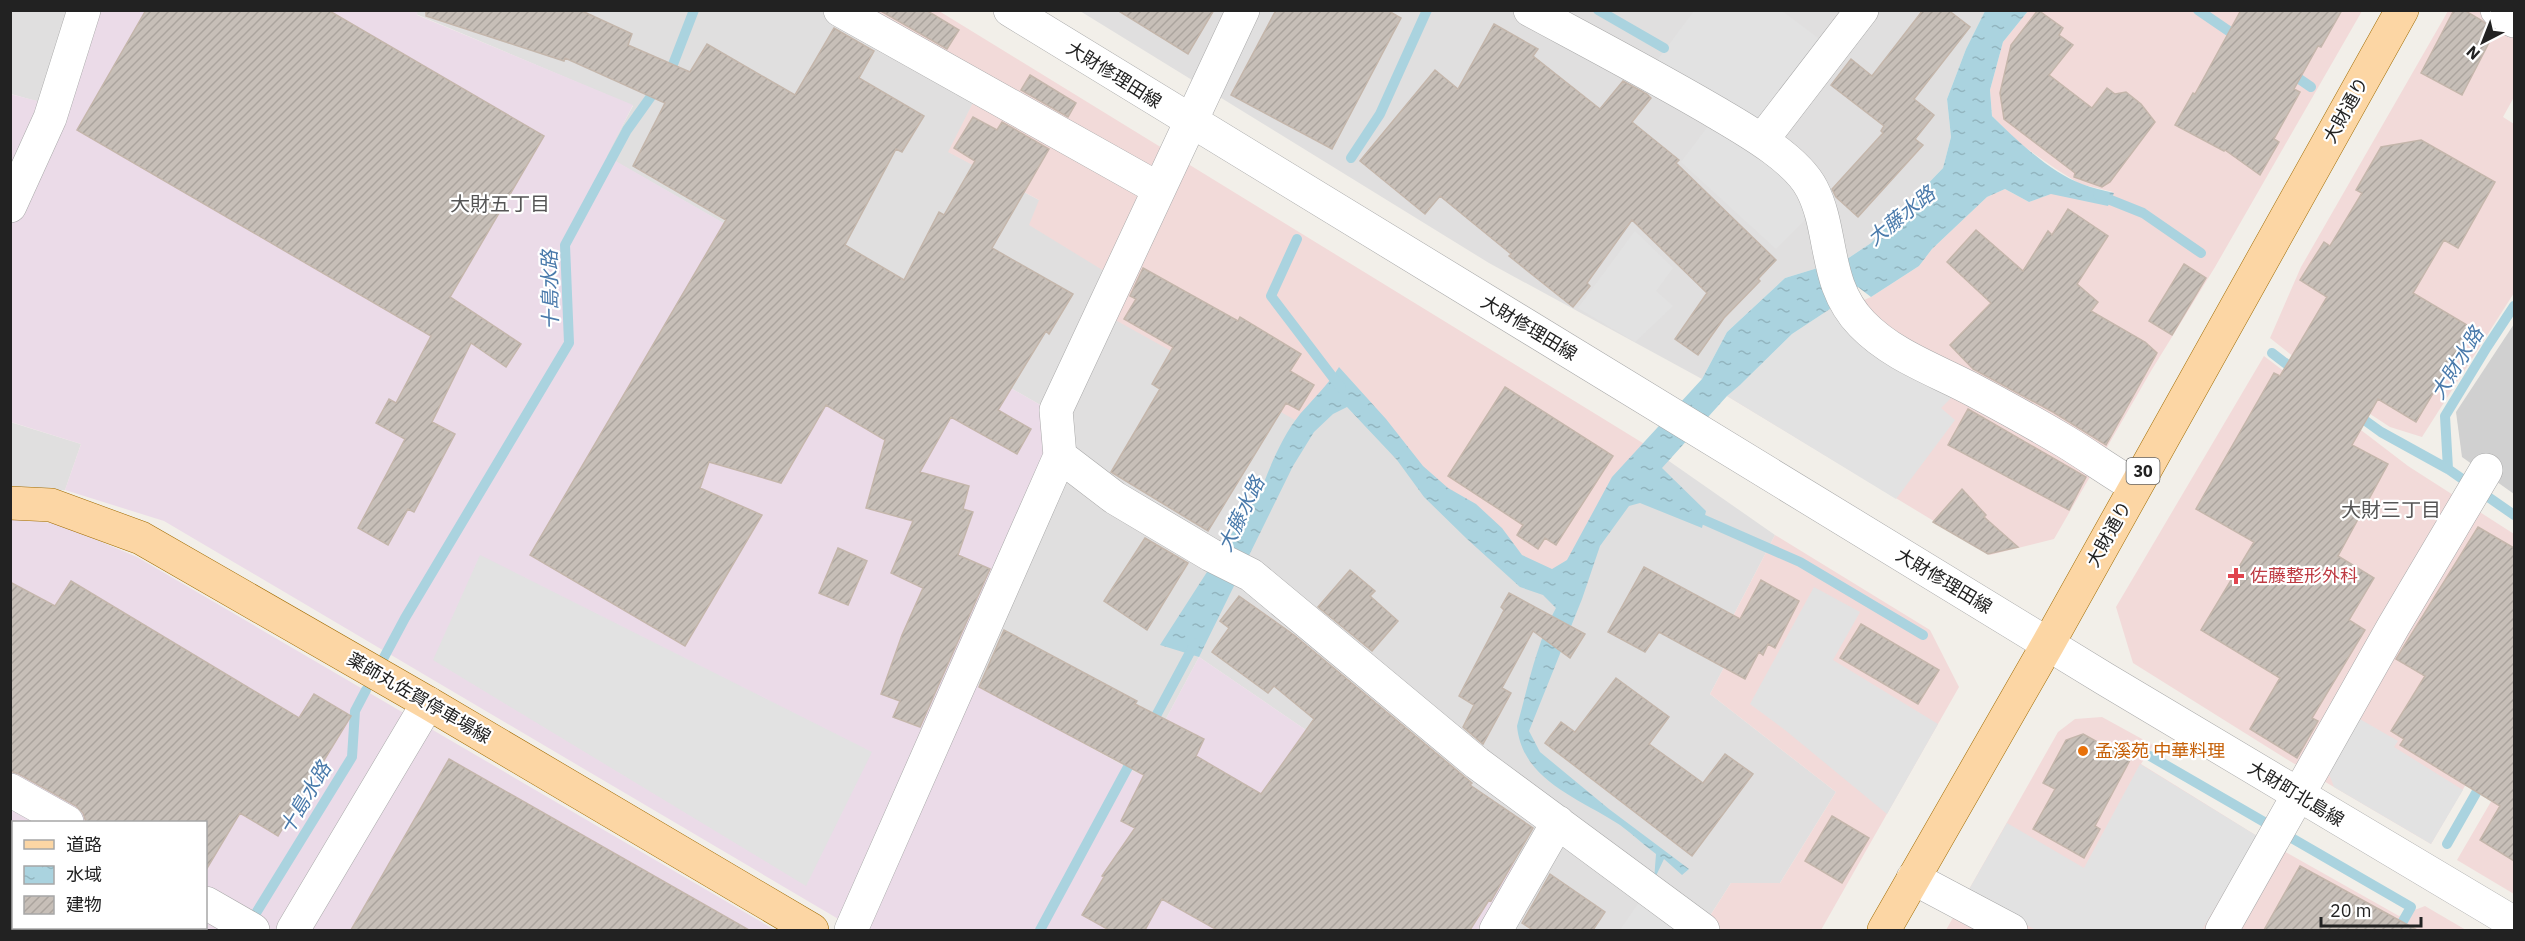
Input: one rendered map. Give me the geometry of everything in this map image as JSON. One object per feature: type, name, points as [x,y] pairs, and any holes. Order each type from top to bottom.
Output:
[{"type":"main road","name":"大財通り","points":[[1884,930],[2048,644],[2402,10]]},
{"type":"main road","name":"薬師丸佐賀停車場線","points":[[10,503],[51,505],[141,538],[429,703],[812,930]]},
{"type":"street","points":[[10,206],[50,118],[84,10]]},
{"type":"street","points":[[840,10],[1159,189]]},
{"type":"street","name":"大財修理田線","points":[[1010,10],[2048,644]]},
{"type":"street","points":[[850,930],[1060,456],[1056,410],[1243,10]]},
{"type":"street","points":[[1530,10],[1678,90],[1762,140],[1788,161],[1812,187],[1822,216],[1831,266],[1845,299],[1860,322],[1880,340],[1907,357],[1973,390],[2066,442],[2103,468],[2135,486]]},
{"type":"street","points":[[1762,140],[1862,10]]},
{"type":"street","points":[[2498,10],[2514,21]]},
{"type":"street","points":[[1060,456],[1115,498],[1211,555],[1251,575],[1477,763],[1702,930]]},
{"type":"street","points":[[2222,930],[2486,470]]},
{"type":"street","name":"大財町北島線","points":[[2048,644],[2292,805],[2514,923]]},
{"type":"street","points":[[293,930],[429,703]]},
{"type":"street","points":[[10,790],[65,821]]},
{"type":"street","points":[[1496,930],[1558,822]]},
{"type":"street","points":[[1913,879],[2011,930]]},
{"type":"street","points":[[207,904],[253,930]]},
{"type":"shaded area","points":[[418,10],[873,11],[986,77],[949,152],[1039,200],[1346,379],[1646,445],[1775,535],[1728,626],[1740,637],[1710,694],[1836,792],[1780,883],[1731,883],[1701,930],[1493,930],[1372,775],[1199,657],[1137,773],[957,673],[1049,410],[606,156],[633,106],[416,14]]},
{"type":"shaded area","points":[[418,10],[417,15],[633,105],[607,156],[1049,410],[1046,473],[958,674],[1137,773],[1199,657],[1372,775],[1528,872],[1493,930],[857,930],[164,521],[65,490],[81,444],[11,422],[10,94],[65,108],[98,11]]},
{"type":"shaded area","points":[[10,11],[98,11],[65,109],[11,94]]},
{"type":"shaded area","points":[[873,11],[939,11],[1646,445],[1561,586],[1510,561],[1416,469],[1347,379],[1304,425],[1110,317],[1122,282],[1029,225],[1039,200],[948,152],[986,77]]},
{"type":"shaded area","points":[[1080,11],[1985,11],[1966,49],[1947,99],[1951,137],[1943,168],[1871,243],[1847,259],[1785,278],[1727,332],[1702,379],[1489,263]]},
{"type":"shaded area","points":[[1694,11],[1782,11],[1822,41],[1753,123],[1656,62]]},
{"type":"shaded area","points":[[2028,11],[2362,11],[2215,267],[2151,371],[2054,539],[1990,555],[1727,396],[1830,309],[1838,311],[1871,297],[1919,266],[1932,249],[1987,197],[2005,189],[2029,202],[2051,194],[2113,192],[2080,184],[2056,169],[2019,143],[1992,116],[1990,90],[2003,42]]},
{"type":"shaded area","points":[[2448,11],[2514,11],[2514,97],[2503,117],[2514,124],[2514,293],[2422,437],[2390,427],[2344,397],[2270,338],[2301,267]]},
{"type":"shaded area","points":[[1709,125],[1744,146],[1787,178],[1807,218],[1776,249],[1681,162]]},
{"type":"shaded area","points":[[1635,231],[1673,268],[1656,291],[1673,306],[1635,342],[1578,308]]},
{"type":"shaded area","points":[[1830,309],[1838,311],[1954,395],[1941,408],[1955,420],[1896,499],[1727,396],[1792,334]]},
{"type":"shaded area","points":[[2514,324],[2514,494],[2462,457],[2456,412]]},
{"type":"shaded area","points":[[2264,356],[2408,466],[2514,534],[2514,702],[2431,844],[2293,763],[2133,663],[2116,607]]},
{"type":"shaded area","points":[[10,422],[81,444],[65,490],[11,490]]},
{"type":"shaded area","points":[[11,518],[59,524],[137,557],[775,930],[11,930]]},
{"type":"shaded area","points":[[1775,535],[1930,630],[1959,687],[1821,930],[1701,930],[1731,883],[1780,883],[1836,792],[1710,694],[1740,637],[1728,626]]},
{"type":"shaded area","points":[[480,555],[872,752],[806,886],[433,660]]},
{"type":"shaded area","points":[[1814,587],[1860,612],[1833,660],[1938,724],[1887,814],[1750,704]]},
{"type":"shaded area","points":[[2102,717],[2153,745],[2141,764],[2257,836],[2399,916],[2425,906],[2466,930],[1946,930],[2058,732],[2075,719]]},
{"type":"shaded area","points":[[2358,718],[2398,741],[2394,747],[2463,790],[2431,844],[2334,787],[2328,771]]},
{"type":"shaded area","points":[[2514,762],[2514,894],[2457,860]]},
{"type":"shaded area","points":[[2140,764],[2257,836],[2202,930],[2036,930],[1967,893],[2007,823],[2084,868]]},
{"type":"shaded area","points":[[1642,898],[1691,930],[1620,930]]},
{"type":"water","points":[[1985,11],[2028,11],[2003,42],[1990,90],[1992,116],[2022,145],[2058,172],[2082,184],[2114,193],[2108,206],[2051,194],[2029,202],[2005,189],[1987,197],[1932,249],[1919,266],[1871,297],[1858,287],[1829,300],[1830,309],[1792,334],[1727,396],[1662,468],[1706,511],[1702,528],[1640,503],[1629,506],[1600,546],[1582,599],[1529,731],[1540,752],[1609,809],[1689,869],[1682,875],[1664,859],[1654,880],[1656,854],[1620,825],[1556,786],[1530,761],[1521,745],[1517,726],[1538,651],[1556,608],[1543,595],[1520,587],[1467,539],[1424,497],[1397,460],[1347,407],[1333,414],[1314,432],[1293,466],[1199,657],[1160,645],[1263,485],[1274,457],[1289,430],[1339,367],[1386,419],[1423,466],[1448,488],[1476,504],[1502,528],[1522,555],[1552,569],[1567,560],[1612,477],[1702,379],[1727,332],[1785,278],[1847,259],[1871,243],[1943,168],[1951,137],[1947,99],[1966,49]]},
{"type":"building","points":[[146,10],[328,10],[544,136],[450,297],[521,344],[506,367],[471,343],[432,422],[455,434],[414,512],[408,509],[388,545],[358,528],[405,439],[376,423],[389,399],[396,403],[431,336],[77,130]]},
{"type":"building","points":[[426,10],[580,10],[632,34],[628,45],[690,72],[707,44],[795,95],[834,28],[874,51],[859,78],[924,116],[902,152],[896,149],[845,245],[904,280],[939,212],[944,215],[975,161],[954,148],[973,117],[997,130],[1002,122],[1049,149],[992,248],[1073,294],[1049,334],[1046,331],[998,410],[1031,429],[1017,454],[951,417],[920,472],[969,486],[963,509],[973,512],[958,555],[990,569],[920,727],[893,717],[900,701],[881,694],[902,635],[923,588],[891,573],[913,521],[866,508],[885,440],[826,405],[781,483],[709,462],[700,488],[762,515],[685,646],[530,555],[726,220],[633,166],[665,103],[565,58],[564,61],[426,16]]},
{"type":"building","points":[[879,10],[926,10],[959,30],[947,49]]},
{"type":"building","points":[[1117,10],[1214,10],[1188,54]]},
{"type":"building","points":[[1276,10],[1387,10],[1401,18],[1332,149],[1231,95]]},
{"type":"building","points":[[1923,10],[1948,10],[1970,27],[1914,99],[1934,115],[1915,139],[1923,145],[1858,217],[1836,197],[1832,189],[1883,133],[1881,131],[1884,126],[1831,85],[1851,59],[1872,76]]},
{"type":"building","points":[[2038,10],[2063,28],[2059,35],[2073,45],[2049,75],[2092,108],[2107,88],[2115,94],[2126,92],[2141,104],[2155,122],[2110,182],[2102,187],[2074,177],[2075,173],[2004,119],[2000,93],[2011,45]]},
{"type":"building","points":[[2241,10],[2342,10],[2321,47],[2318,46],[2294,89],[2300,92],[2274,139],[2279,142],[2260,175],[2225,150],[2175,125],[2193,93],[2195,94]]},
{"type":"building","points":[[2454,10],[2464,10],[2495,31],[2462,95],[2421,73]]},
{"type":"building","points":[[1494,24],[1538,49],[1533,56],[1600,109],[1623,81],[1647,94],[1651,98],[1632,122],[1679,160],[1676,163],[1776,260],[1758,279],[1760,281],[1724,318],[1698,355],[1675,339],[1707,293],[1632,220],[1587,283],[1590,286],[1573,307],[1509,256],[1511,254],[1440,196],[1425,214],[1360,161],[1435,70],[1458,89]]},
{"type":"building","points":[[1030,75],[1076,103],[1068,117],[1021,90]]},
{"type":"building","points":[[2421,140],[2495,182],[2458,248],[2444,240],[2413,293],[2472,328],[2416,422],[2378,399],[2352,445],[2388,464],[2338,556],[2374,578],[2349,620],[2365,630],[2312,718],[2318,721],[2297,758],[2250,729],[2280,678],[2201,630],[2254,542],[2196,509],[2274,373],[2280,376],[2327,297],[2300,280],[2324,242],[2330,246],[2362,193],[2356,190],[2381,147]]},
{"type":"building","points":[[2068,209],[2108,236],[2077,284],[2098,302],[2091,311],[2145,342],[2157,353],[2106,445],[2053,412],[1973,369],[1950,345],[1991,303],[1947,262],[1976,230],[2023,271],[2048,231],[2052,235]]},
{"type":"building","points":[[2184,264],[2206,278],[2172,335],[2149,321]]},
{"type":"building","points":[[1143,268],[1238,321],[1240,317],[1301,354],[1290,371],[1314,385],[1299,410],[1286,403],[1208,531],[1111,472],[1160,389],[1152,384],[1173,347],[1124,319],[1136,299],[1130,296]]},
{"type":"building","points":[[1505,387],[1613,456],[1556,545],[1545,538],[1538,549],[1517,535],[1523,525],[1448,476]]},
{"type":"building","points":[[1968,409],[2086,477],[2069,510],[1948,445]]},
{"type":"building","points":[[1962,489],[1986,515],[1984,517],[2018,547],[1988,554],[1933,522]]},
{"type":"building","points":[[2478,527],[2514,548],[2514,861],[2480,840],[2500,806],[2400,745],[2404,739],[2391,731],[2425,676],[2396,659]]},
{"type":"building","points":[[1145,538],[1188,563],[1147,630],[1104,601]]},
{"type":"building","points":[[838,548],[867,561],[848,605],[819,593]]},
{"type":"building","points":[[1644,567],[1740,619],[1761,580],[1799,601],[1775,648],[1768,644],[1763,655],[1759,652],[1745,679],[1659,632],[1645,652],[1608,632]]},
{"type":"building","points":[[1350,570],[1375,591],[1370,596],[1398,621],[1372,651],[1318,607]]},
{"type":"building","points":[[71,581],[299,718],[314,694],[351,716],[278,836],[240,813],[207,868],[207,821],[86,821],[83,813],[76,806],[10,771],[10,582],[55,606]]},
{"type":"building","points":[[1509,593],[1585,634],[1570,658],[1533,631],[1502,688],[1511,693],[1483,744],[1463,727],[1474,705],[1459,696],[1504,610],[1501,607]]},
{"type":"building","points":[[1239,596],[1294,635],[1472,783],[1470,785],[1533,828],[1491,901],[1489,900],[1470,930],[1217,930],[1162,899],[1145,930],[1109,930],[1082,915],[1104,877],[1102,876],[1135,828],[1121,821],[1144,775],[979,687],[1004,630],[1137,701],[1135,704],[1204,739],[1196,756],[1261,794],[1314,719],[1274,686],[1268,693],[1212,652],[1229,628],[1220,621]]},
{"type":"building","points":[[1861,624],[1939,670],[1918,704],[1840,658]]},
{"type":"building","points":[[1616,678],[1669,717],[1649,744],[1703,783],[1725,754],[1753,774],[1692,856],[1545,743],[1561,722],[1575,732]]},
{"type":"building","points":[[2083,734],[2130,760],[2095,826],[2100,829],[2084,858],[2033,829],[2055,789],[2043,783],[2066,740]]},
{"type":"building","points":[[449,759],[749,930],[351,930]]},
{"type":"building","points":[[1832,816],[1869,838],[1842,883],[1805,861]]},
{"type":"building","points":[[2300,866],[2417,930],[2264,930]]},
{"type":"building","points":[[1550,874],[1605,912],[1593,930],[1533,930],[1522,923]]},
{"type":"waterway","name":"十島水路","points":[[382,661],[405,618],[569,343],[565,245],[627,130],[672,67],[694,10]]},
{"type":"waterway","points":[[1351,158],[1380,114],[1427,10]]},
{"type":"waterway","points":[[1598,10],[1664,48]]},
{"type":"waterway","points":[[2198,10],[2239,38]]},
{"type":"waterway","points":[[2289,72],[2311,87]]},
{"type":"waterway","points":[[2098,195],[2143,213],[2201,253]]},
{"type":"waterway","points":[[1297,239],[1271,296],[1341,388]]},
{"type":"waterway","name":"大財水路","points":[[2514,306],[2445,416],[2448,469],[2514,515]]},
{"type":"waterway","points":[[2272,353],[2297,372]]},
{"type":"waterway","points":[[2356,414],[2381,432],[2448,469]]},
{"type":"waterway","points":[[1693,515],[1800,562],[1923,635]]},
{"type":"waterway","name":"大藤水路","points":[[1150,727],[1195,643]]},
{"type":"waterway","name":"十島水路","points":[[253,918],[352,757],[355,711],[366,690]]},
{"type":"waterway","name":"大藤水路","points":[[1040,930],[1135,754]]},
{"type":"waterway","points":[[2150,756],[2411,907],[2398,930]]},
{"type":"waterway","name":"大財水路","points":[[2447,844],[2484,779]]},
{"type":"place","name":"佐藤整形外科","points":[[2236,576]]},
{"type":"place","name":"孟溪苑 中華料理","points":[[2083,751]]},
{"type":"district","name":"大財五丁目","points":[[500,204]]},
{"type":"district","name":"大財三丁目","points":[[2391,510]]}]
